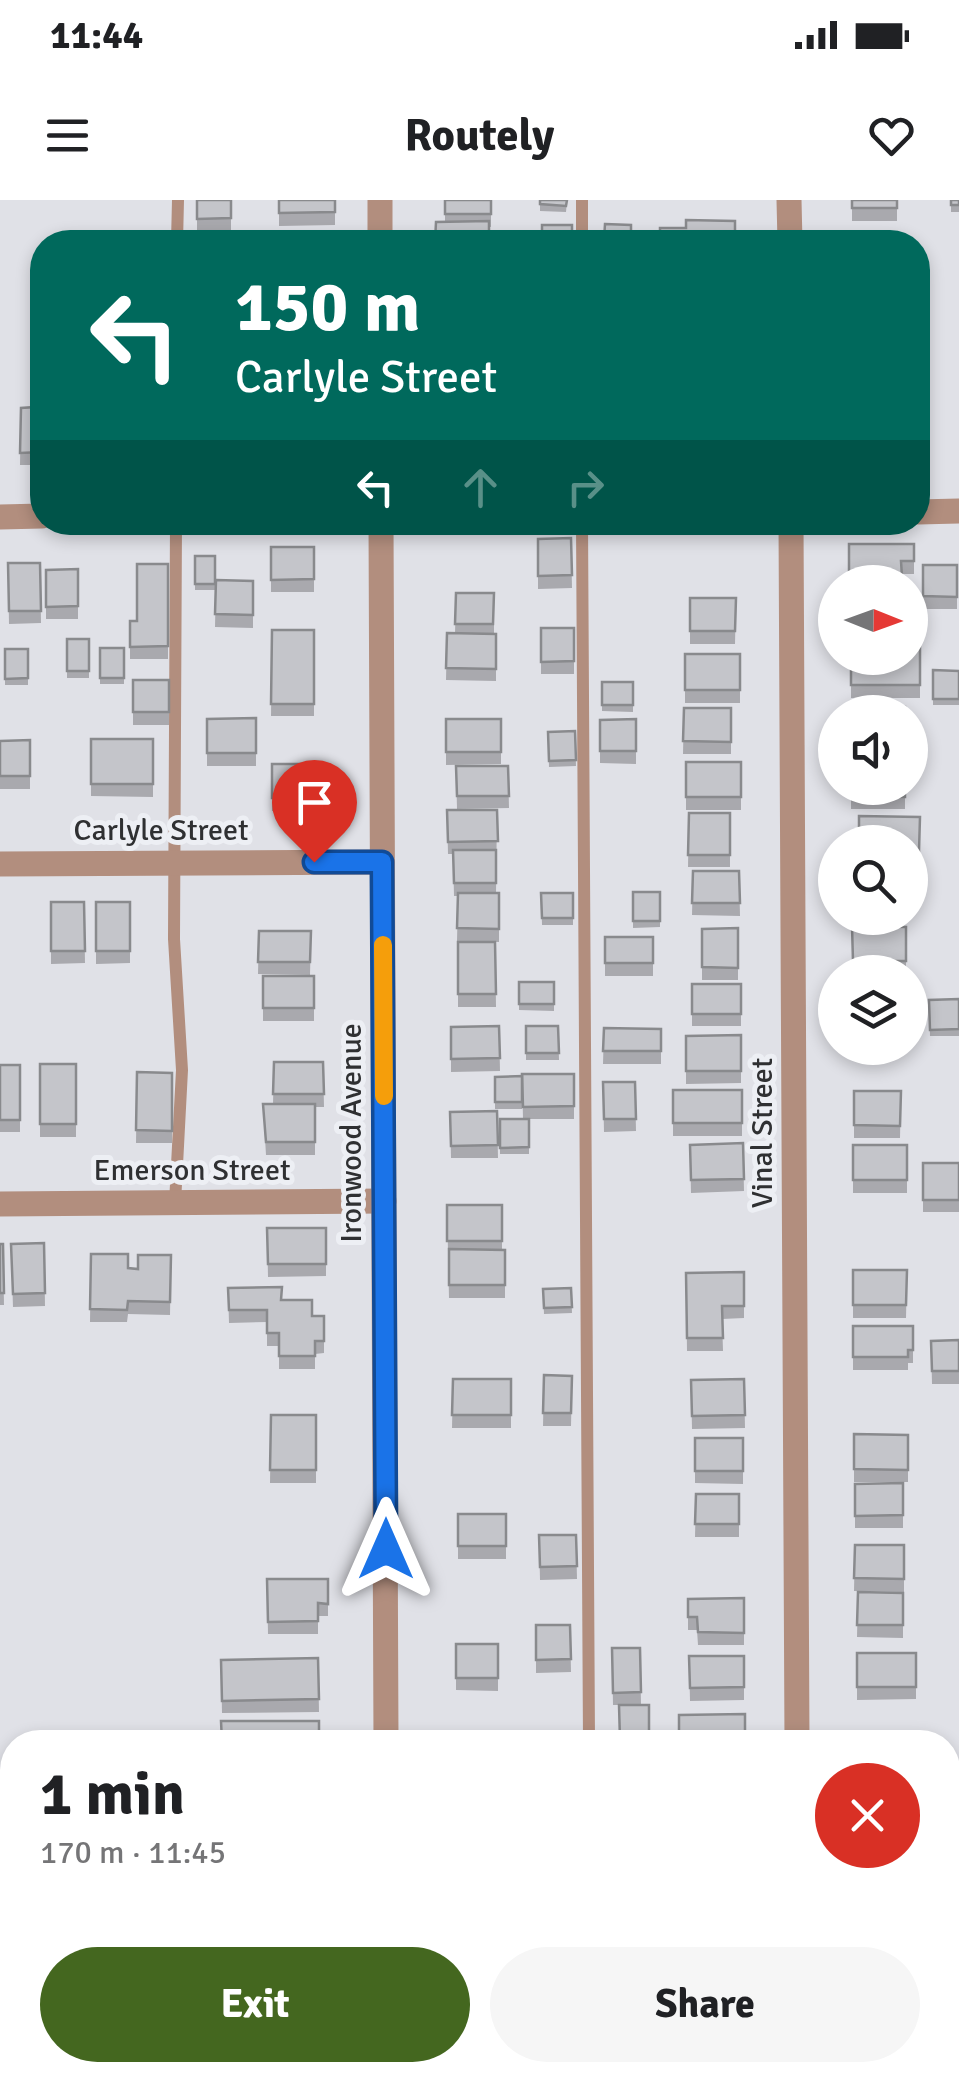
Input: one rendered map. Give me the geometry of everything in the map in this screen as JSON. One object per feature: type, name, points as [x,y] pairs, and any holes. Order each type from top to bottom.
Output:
[{"type":"street","points":[[380,200],[380,230]]},
{"type":"street","points":[[790,200],[790,230]]},
{"type":"street","points":[[930,512],[959,512]]},
{"type":"street","points":[[0,517],[30,516]]},
{"type":"street","name":"Ironwood Avenue","points":[[380,535],[386,1730]]},
{"type":"street","name":"Vinal Street","points":[[791,535],[797,1730]]},
{"type":"street","name":"Carlyle Street","points":[[0,864],[382,862]]},
{"type":"street","name":"Emerson Street","points":[[0,1204],[384,1201]]},
{"type":"lane","points":[[178,200],[178,230]]},
{"type":"lane","points":[[582,200],[582,230]]},
{"type":"lane","points":[[175,1203],[182,1070],[174,939],[176,535]]},
{"type":"lane","points":[[582,535],[588,1730]]},
{"type":"building","points":[[197,200],[231,200],[231,218],[197,219]]},
{"type":"building","points":[[279,200],[335,200],[335,212],[279,213]]},
{"type":"building","points":[[445,200],[491,200],[491,214],[445,214]]},
{"type":"building","points":[[540,200],[567,200],[566,206],[540,204]]},
{"type":"building","points":[[852,200],[897,200],[897,208],[852,208]]},
{"type":"building","points":[[686,220],[735,221],[735,230],[660,230],[686,228]]},
{"type":"building","points":[[489,221],[489,230],[436,230],[436,222]]},
{"type":"building","points":[[605,224],[631,225],[631,230],[605,230]]},
{"type":"building","points":[[542,225],[572,225],[572,230],[542,230]]},
{"type":"building","points":[[30,407],[30,453],[20,453],[21,408]]},
{"type":"building","points":[[571,538],[572,575],[538,576],[538,539]]},
{"type":"building","points":[[849,544],[914,544],[914,561],[901,561],[901,565],[849,565]]},
{"type":"building","points":[[271,547],[314,547],[314,579],[271,580]]},
{"type":"building","points":[[195,556],[215,556],[215,584],[195,584]]},
{"type":"building","points":[[8,563],[40,563],[41,611],[9,611]]},
{"type":"building","points":[[137,564],[168,564],[168,646],[130,647],[130,621],[137,621]]},
{"type":"building","points":[[928,565],[957,565],[957,597],[928,596]]},
{"type":"building","points":[[78,569],[78,606],[46,607],[46,570]]},
{"type":"building","points":[[216,580],[253,581],[253,615],[215,614]]},
{"type":"building","points":[[456,593],[494,593],[493,624],[455,624]]},
{"type":"building","points":[[690,598],[736,598],[735,631],[690,631]]},
{"type":"building","points":[[541,628],[574,628],[574,661],[541,662]]},
{"type":"building","points":[[272,630],[314,630],[314,704],[271,704]]},
{"type":"building","points":[[447,633],[496,634],[496,669],[446,668]]},
{"type":"building","points":[[67,639],[89,639],[89,671],[67,671]]},
{"type":"building","points":[[100,648],[124,648],[124,678],[100,678]]},
{"type":"building","points":[[5,649],[28,649],[28,678],[5,679]]},
{"type":"building","points":[[685,654],[740,654],[740,690],[685,690]]},
{"type":"building","points":[[933,670],[959,671],[959,699],[933,699]]},
{"type":"building","points":[[851,675],[920,675],[920,685],[851,685]]},
{"type":"building","points":[[133,680],[169,680],[169,712],[133,712]]},
{"type":"building","points":[[602,682],[633,682],[633,705],[602,705]]},
{"type":"building","points":[[684,708],[731,708],[731,742],[683,741]]},
{"type":"building","points":[[256,718],[256,753],[207,753],[207,719]]},
{"type":"building","points":[[446,719],[501,719],[501,752],[446,752]]},
{"type":"building","points":[[636,719],[636,751],[600,751],[600,720]]},
{"type":"building","points":[[575,731],[576,760],[549,761],[548,732]]},
{"type":"building","points":[[91,739],[153,739],[153,784],[91,784]]},
{"type":"building","points":[[30,740],[30,776],[0,776],[0,741]]},
{"type":"building","points":[[686,762],[741,762],[741,797],[686,797]]},
{"type":"building","points":[[272,764],[323,764],[323,798],[272,798]]},
{"type":"building","points":[[456,766],[508,766],[509,796],[457,796]]},
{"type":"building","points":[[447,810],[497,810],[498,841],[448,842]]},
{"type":"building","points":[[689,813],[730,813],[730,855],[688,855]]},
{"type":"building","points":[[859,816],[920,817],[920,825],[859,825]]},
{"type":"building","points":[[453,850],[496,850],[496,883],[454,883]]},
{"type":"building","points":[[693,871],[739,871],[740,903],[692,903]]},
{"type":"building","points":[[633,892],[660,892],[660,921],[633,921]]},
{"type":"building","points":[[458,893],[499,893],[499,929],[457,928]]},
{"type":"building","points":[[541,893],[573,893],[573,918],[542,918]]},
{"type":"building","points":[[51,902],[84,902],[85,951],[51,951]]},
{"type":"building","points":[[96,902],[130,902],[130,951],[96,951]]},
{"type":"building","points":[[738,928],[738,968],[702,967],[702,929]]},
{"type":"building","points":[[259,931],[311,931],[310,962],[258,962]]},
{"type":"building","points":[[852,935],[906,935],[906,955],[853,955]]},
{"type":"building","points":[[605,937],[653,937],[653,963],[605,963]]},
{"type":"building","points":[[458,942],[495,942],[496,994],[458,994]]},
{"type":"building","points":[[263,976],[314,976],[314,1008],[263,1008]]},
{"type":"building","points":[[519,982],[554,982],[554,1004],[519,1004]]},
{"type":"building","points":[[692,984],[741,984],[741,1014],[692,1014]]},
{"type":"building","points":[[959,999],[959,1029],[930,1030],[929,1000]]},
{"type":"building","points":[[499,1026],[500,1058],[451,1059],[451,1027]]},
{"type":"building","points":[[526,1026],[558,1026],[559,1053],[526,1053]]},
{"type":"building","points":[[604,1028],[661,1029],[661,1051],[603,1051]]},
{"type":"building","points":[[741,1035],[741,1071],[686,1071],[686,1036]]},
{"type":"building","points":[[274,1062],[323,1062],[324,1094],[273,1094]]},
{"type":"building","points":[[40,1064],[76,1064],[76,1124],[40,1124]]},
{"type":"building","points":[[0,1065],[20,1065],[20,1120],[0,1120]]},
{"type":"building","points":[[137,1072],[172,1073],[172,1131],[136,1130]]},
{"type":"building","points":[[522,1074],[574,1074],[574,1106],[523,1107]]},
{"type":"building","points":[[522,1076],[522,1102],[495,1102],[495,1077]]},
{"type":"building","points":[[603,1082],[635,1082],[636,1119],[604,1119]]},
{"type":"building","points":[[673,1090],[742,1090],[742,1123],[673,1123]]},
{"type":"building","points":[[854,1091],[901,1091],[900,1126],[854,1125]]},
{"type":"building","points":[[263,1104],[315,1104],[315,1142],[266,1142]]},
{"type":"building","points":[[497,1111],[498,1145],[451,1146],[450,1112]]},
{"type":"building","points":[[500,1119],[529,1119],[529,1147],[500,1148]]},
{"type":"building","points":[[743,1143],[744,1179],[691,1180],[690,1145]]},
{"type":"building","points":[[853,1145],[907,1145],[907,1180],[853,1180]]},
{"type":"building","points":[[923,1163],[959,1163],[959,1200],[923,1200]]},
{"type":"building","points":[[447,1205],[502,1205],[502,1241],[447,1241]]},
{"type":"building","points":[[267,1228],[326,1228],[326,1264],[268,1264]]},
{"type":"building","points":[[44,1243],[45,1293],[13,1294],[11,1244]]},
{"type":"building","points":[[3,1244],[4,1293],[0,1293]]},
{"type":"building","points":[[449,1249],[505,1250],[505,1285],[449,1285]]},
{"type":"building","points":[[91,1254],[128,1254],[128,1268],[138,1269],[138,1255],[171,1255],[170,1302],[128,1301],[127,1310],[90,1309]]},
{"type":"building","points":[[853,1270],[907,1270],[906,1305],[853,1305]]},
{"type":"building","points":[[744,1272],[744,1306],[722,1306],[723,1338],[687,1338],[686,1273]]},
{"type":"building","points":[[282,1287],[281,1300],[312,1300],[312,1316],[324,1316],[324,1341],[315,1341],[315,1356],[279,1356],[279,1333],[267,1333],[267,1310],[229,1310],[228,1288]]},
{"type":"building","points":[[571,1288],[572,1307],[544,1308],[543,1289]]},
{"type":"building","points":[[853,1326],[913,1326],[913,1350],[908,1350],[908,1357],[853,1357]]},
{"type":"building","points":[[959,1340],[959,1371],[932,1371],[931,1341]]},
{"type":"building","points":[[544,1375],[572,1376],[571,1413],[543,1413]]},
{"type":"building","points":[[453,1379],[511,1379],[511,1415],[452,1415]]},
{"type":"building","points":[[744,1379],[745,1415],[692,1416],[691,1380]]},
{"type":"building","points":[[271,1415],[316,1415],[316,1470],[270,1470]]},
{"type":"building","points":[[854,1434],[908,1435],[908,1470],[854,1469]]},
{"type":"building","points":[[695,1438],[743,1438],[743,1471],[695,1471]]},
{"type":"building","points":[[903,1483],[903,1515],[855,1516],[855,1484]]},
{"type":"building","points":[[696,1494],[739,1494],[739,1524],[695,1524]]},
{"type":"building","points":[[458,1514],[506,1514],[506,1546],[458,1546]]},
{"type":"building","points":[[539,1535],[576,1535],[577,1566],[540,1567]]},
{"type":"building","points":[[855,1545],[904,1545],[904,1579],[854,1578]]},
{"type":"building","points":[[267,1579],[328,1579],[328,1604],[318,1603],[318,1621],[268,1622]]},
{"type":"building","points":[[858,1592],[903,1593],[903,1625],[857,1625]]},
{"type":"building","points":[[744,1598],[744,1633],[698,1632],[697,1617],[688,1617],[688,1599]]},
{"type":"building","points":[[536,1625],[570,1625],[571,1659],[536,1660]]},
{"type":"building","points":[[456,1644],[498,1644],[498,1678],[456,1678]]},
{"type":"building","points":[[612,1648],[640,1648],[641,1692],[613,1693]]},
{"type":"building","points":[[857,1653],[916,1653],[916,1687],[857,1687]]},
{"type":"building","points":[[689,1656],[744,1656],[744,1687],[690,1688]]},
{"type":"building","points":[[318,1658],[319,1699],[222,1701],[221,1660]]},
{"type":"building","points":[[619,1705],[649,1705],[649,1730],[620,1730]]},
{"type":"building","points":[[745,1714],[745,1730],[679,1730],[679,1715]]},
{"type":"building","points":[[221,1721],[319,1721],[319,1730],[221,1730]]},
{"type":"slow traffic","points":[[383,945],[384,1096]]},
{"type":"route","points":[[314,862],[382,862],[386,1549]]}]
